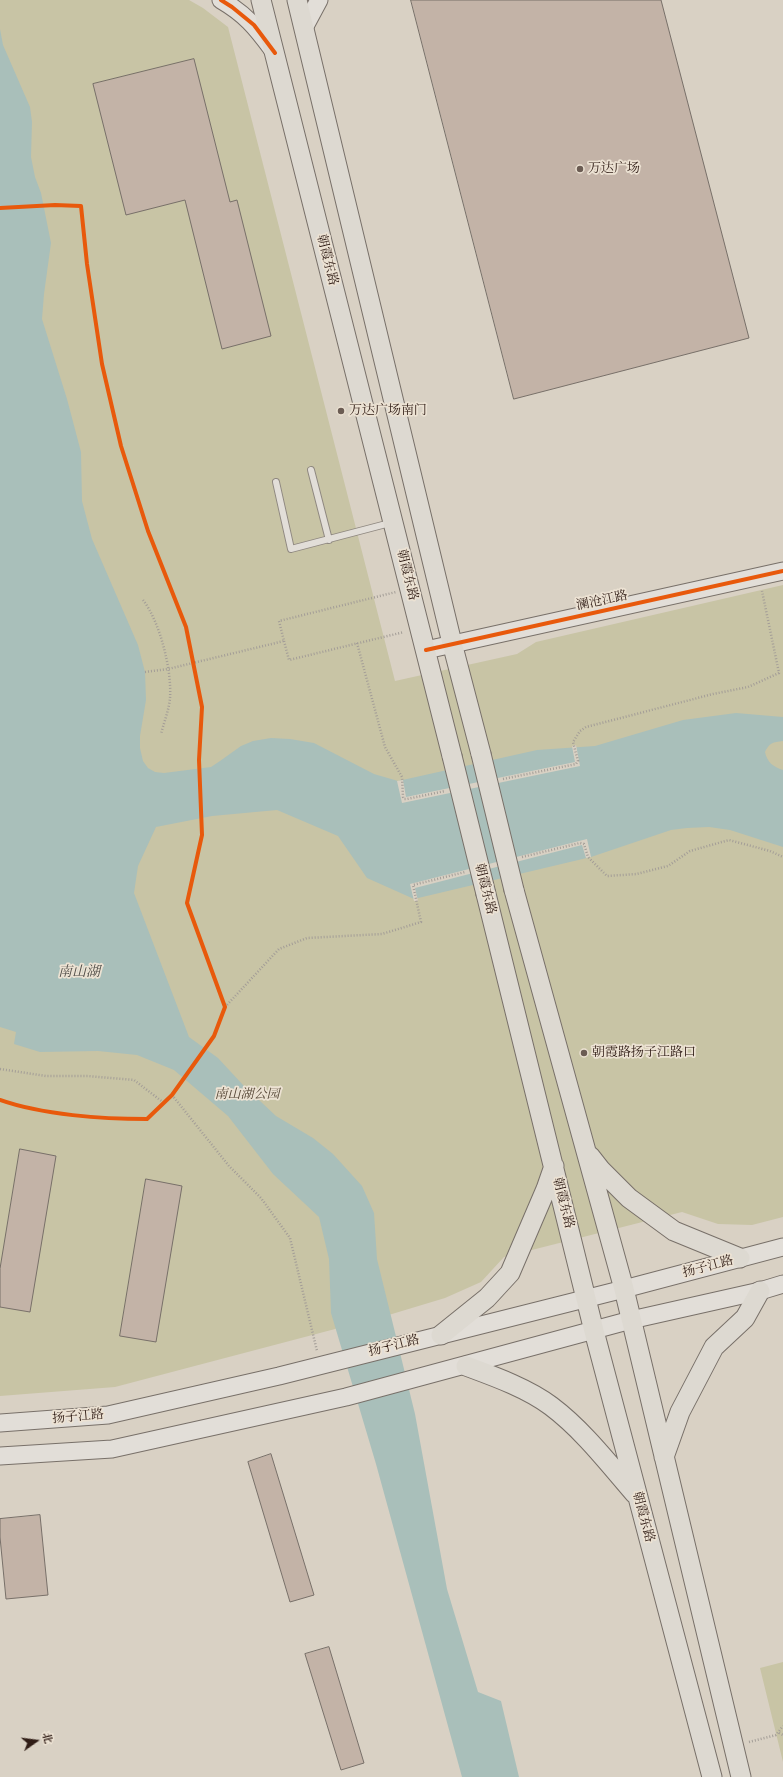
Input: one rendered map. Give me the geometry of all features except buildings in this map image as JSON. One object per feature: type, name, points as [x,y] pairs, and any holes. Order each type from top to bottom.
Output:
[{"type":"main road","points":[[221,0],[254,25],[275,53]]},
{"type":"main road","name":"朝霞东路","points":[[261,0],[394,522],[594,1331],[712,1777]]},
{"type":"main road","points":[[297,0],[452,644],[481,754],[514,890],[624,1290],[741,1777]]},
{"type":"main road","points":[[304,28],[318,0]]},
{"type":"main road","name":"澜沧江路","points":[[426,650],[783,571]]},
{"type":"main road","points":[[586,1150],[601,1170],[629,1198],[674,1231],[740,1258]]},
{"type":"main road","points":[[441,1335],[487,1298],[510,1273],[546,1189],[554,1166]]},
{"type":"main road","name":"扬子江路","points":[[0,1423],[108,1415],[321,1365],[624,1290],[783,1247]]},
{"type":"main road","points":[[0,1456],[112,1449],[346,1397],[466,1366],[631,1320],[760,1291],[783,1284]]},
{"type":"main road","points":[[664,1457],[680,1412],[714,1347],[745,1318],[760,1291]]},
{"type":"main road","points":[[466,1366],[505,1380],[551,1405],[580,1432],[638,1497]]},
{"type":"lane","points":[[311,470],[329,540]]},
{"type":"lane","points":[[276,482],[291,549],[394,522]]},
{"type":"path","points":[[499,780],[576,764],[578,762],[574,742],[580,731],[586,727],[714,694],[748,687],[781,673],[759,577]]},
{"type":"path","points":[[410,588],[279,621],[289,660],[420,628]]},
{"type":"path","points":[[143,600],[159,629],[168,669],[170,698],[161,734]]},
{"type":"path","points":[[145,672],[168,669],[284,641]]},
{"type":"path","points":[[357,643],[384,747],[402,777],[404,799],[446,791]]},
{"type":"path","points":[[192,656],[195,671]]},
{"type":"path","points":[[521,858],[580,843],[584,844],[588,857],[607,876],[637,874],[668,866],[690,851],[729,840],[770,851],[783,857]]},
{"type":"path","points":[[222,1014],[225,1007],[279,949],[307,938],[382,934],[421,922],[413,885],[469,871]]},
{"type":"path","points":[[222,1000],[225,1007]]},
{"type":"path","points":[[0,1069],[46,1076],[88,1076],[134,1080],[164,1103]]},
{"type":"path","points":[[158,1108],[172,1096],[176,1090]]},
{"type":"path","points":[[172,1096],[230,1166],[261,1198],[290,1238],[321,1365]]},
{"type":"path","points":[[733,1746],[776,1736],[783,1726]]},
{"type":"path","points":[[779,1733],[783,1735]]},
{"type":"green space","name":"南山湖公园","points":[[0,0],[189,0],[203,8],[228,27],[395,681],[517,654],[536,642],[783,585],[783,1217],[752,1225],[718,1224],[682,1212],[504,1257],[481,1282],[445,1298],[392,1314],[115,1387],[0,1396]]},
{"type":"green space","points":[[783,1662],[783,1762],[760,1668]]},
{"type":"water","name":"南山湖","points":[[0,29],[3,45],[30,107],[32,122],[31,157],[35,177],[41,193],[51,243],[42,319],[67,399],[81,452],[82,501],[92,539],[138,645],[145,672],[146,700],[140,736],[140,748],[143,761],[148,768],[155,772],[164,773],[211,767],[241,746],[253,741],[271,738],[290,739],[314,743],[374,774],[398,781],[537,750],[595,746],[683,720],[736,713],[783,717],[783,741],[772,744],[765,752],[767,759],[771,764],[783,770],[783,847],[730,830],[709,827],[671,830],[591,857],[414,899],[367,878],[338,836],[277,810],[212,816],[156,827],[138,866],[134,893],[189,1037],[218,1058],[243,1085],[276,1116],[313,1138],[333,1154],[362,1186],[374,1213],[377,1259],[415,1414],[447,1589],[478,1692],[501,1701],[519,1777],[462,1777],[376,1464],[331,1313],[329,1259],[319,1217],[273,1174],[228,1116],[174,1070],[137,1055],[98,1051],[40,1052],[14,1044],[16,1032],[0,1027]]},
{"type":"pier","points":[[576,745],[580,766],[402,803],[397,781],[403,780],[406,797],[575,762],[572,746]]},
{"type":"pier","points":[[587,839],[591,857],[586,858],[582,845],[415,888],[418,901],[414,901],[410,884]]},
{"type":"cycle path","points":[[221,0],[254,25],[275,53]]},
{"type":"cycle path","points":[[0,208],[55,205],[81,206],[87,264],[102,364],[121,446],[148,531],[186,627],[202,707],[199,760],[202,835],[187,903],[225,1007],[214,1036],[172,1095],[147,1119],[111,1118],[53,1113],[0,1100]]},
{"type":"cycle path","points":[[426,650],[783,571]]},
{"type":"place","name":"万达广场","points":[[580,169]]},
{"type":"place","name":"万达广场南门","points":[[341,411]]},
{"type":"place","name":"朝霞路扬子江路口","points":[[584,1053]]}]
